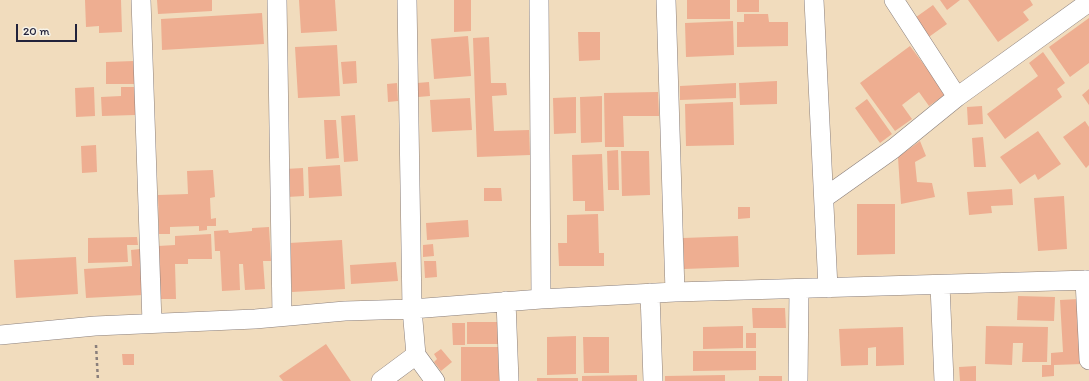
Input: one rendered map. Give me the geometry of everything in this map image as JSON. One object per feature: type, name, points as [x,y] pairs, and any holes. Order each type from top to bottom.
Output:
[{"type":"street","points":[[142,0],[152,323]]},
{"type":"street","points":[[277,0],[282,316]]},
{"type":"street","points":[[407,0],[412,309],[416,355],[435,381]]},
{"type":"street","points":[[539,0],[541,299]]},
{"type":"street","points":[[666,0],[675,292]]},
{"type":"street","points":[[814,0],[815,49],[828,288]]},
{"type":"street","points":[[894,0],[957,97]]},
{"type":"street","points":[[824,198],[893,149],[957,97],[1078,5]]},
{"type":"street","points":[[0,335],[95,326],[255,319],[345,311],[412,309],[506,300],[675,292],[1087,280],[1089,360]]},
{"type":"street","points":[[940,285],[944,381]]},
{"type":"street","points":[[798,381],[799,289]]},
{"type":"street","points":[[650,294],[653,381]]},
{"type":"street","points":[[506,300],[509,381]]},
{"type":"street","points":[[381,381],[416,355]]},
{"type":"path","points":[[95,326],[98,381]]},
{"type":"building","points":[[85,0],[121,0],[122,32],[99,33],[99,26],[86,27]]},
{"type":"building","points":[[157,0],[212,0],[212,11],[158,14]]},
{"type":"building","points":[[299,0],[335,0],[337,31],[301,33]]},
{"type":"building","points":[[454,0],[471,0],[471,31],[454,32]]},
{"type":"building","points":[[687,0],[730,0],[730,19],[687,19]]},
{"type":"building","points":[[737,0],[759,0],[759,12],[737,12]]},
{"type":"building","points":[[940,0],[960,0],[947,10]]},
{"type":"building","points":[[968,0],[1030,0],[1033,5],[1023,12],[1029,20],[998,42]]},
{"type":"building","points":[[933,5],[947,24],[926,39],[912,20]]},
{"type":"building","points":[[262,13],[264,44],[162,50],[161,19]]},
{"type":"building","points":[[744,14],[768,14],[769,22],[788,22],[788,46],[737,47],[737,22],[744,22]]},
{"type":"building","points":[[1089,18],[1089,63],[1070,77],[1049,47]]},
{"type":"building","points":[[733,21],[734,55],[686,57],[685,23]]},
{"type":"building","points":[[578,32],[600,32],[600,60],[579,61]]},
{"type":"building","points":[[468,36],[471,76],[434,79],[431,39]]},
{"type":"building","points":[[489,37],[491,83],[506,83],[507,95],[492,96],[494,131],[529,130],[530,155],[477,157],[473,38]]},
{"type":"building","points":[[337,45],[340,96],[298,98],[295,47]]},
{"type":"building","points":[[910,46],[946,94],[929,106],[919,92],[902,105],[912,119],[895,131],[860,83]]},
{"type":"building","points":[[1043,52],[1065,83],[1057,89],[1062,97],[1005,139],[987,114],[1038,76],[1029,63]]},
{"type":"building","points":[[134,61],[134,84],[106,84],[106,62]]},
{"type":"building","points":[[356,61],[357,83],[343,84],[341,62]]},
{"type":"building","points":[[777,81],[777,104],[740,105],[739,83]]},
{"type":"building","points":[[429,82],[430,96],[418,97],[417,83]]},
{"type":"building","points":[[397,83],[398,101],[388,102],[387,84]]},
{"type":"building","points":[[736,83],[736,98],[680,100],[680,86]]},
{"type":"building","points":[[94,87],[95,116],[76,117],[75,88]]},
{"type":"building","points":[[121,87],[135,87],[135,115],[102,116],[101,97],[121,96]]},
{"type":"building","points":[[1089,89],[1089,105],[1082,95]]},
{"type":"building","points":[[658,92],[659,116],[623,116],[624,147],[605,147],[604,93]]},
{"type":"building","points":[[602,96],[602,142],[581,143],[580,97]]},
{"type":"building","points":[[576,97],[576,133],[554,134],[553,98]]},
{"type":"building","points":[[470,98],[472,130],[432,132],[430,100]]},
{"type":"building","points":[[867,99],[892,134],[880,143],[855,108]]},
{"type":"building","points":[[733,102],[734,145],[686,146],[685,104]]},
{"type":"building","points":[[982,106],[983,124],[968,125],[967,107]]},
{"type":"building","points":[[355,115],[358,161],[344,162],[341,116]]},
{"type":"building","points":[[324,120],[336,120],[339,158],[326,159]]},
{"type":"building","points":[[1085,121],[1089,127],[1089,165],[1086,168],[1063,137]]},
{"type":"building","points":[[1038,131],[1061,164],[1038,180],[1035,174],[1020,184],[1000,157]]},
{"type":"building","points":[[983,137],[986,167],[974,167],[972,138]]},
{"type":"building","points":[[920,141],[926,156],[915,162],[917,182],[932,183],[935,197],[901,204],[898,157]]},
{"type":"building","points":[[96,145],[97,172],[82,173],[81,146]]},
{"type":"building","points":[[618,150],[619,190],[608,190],[607,151]]},
{"type":"building","points":[[621,151],[649,151],[650,195],[622,196]]},
{"type":"building","points":[[602,154],[604,211],[585,211],[585,201],[573,201],[572,155]]},
{"type":"building","points":[[340,165],[342,196],[309,198],[308,167]]},
{"type":"building","points":[[303,168],[304,196],[287,197],[285,169]]},
{"type":"building","points":[[213,170],[215,197],[210,198],[211,219],[216,218],[216,226],[207,226],[207,230],[199,231],[199,226],[170,227],[170,234],[159,234],[158,195],[188,194],[187,171]]},
{"type":"building","points":[[484,188],[501,188],[502,201],[484,201]]},
{"type":"building","points":[[1012,189],[1013,205],[991,206],[992,213],[969,215],[967,192]]},
{"type":"building","points":[[1064,196],[1067,249],[1038,251],[1034,198]]},
{"type":"building","points":[[857,204],[895,204],[895,254],[857,255]]},
{"type":"building","points":[[738,207],[750,207],[750,218],[738,219]]},
{"type":"building","points":[[598,214],[599,253],[604,253],[604,266],[559,266],[558,243],[567,243],[567,215]]},
{"type":"building","points":[[468,220],[469,237],[427,240],[426,223]]},
{"type":"building","points":[[269,227],[271,261],[263,261],[265,289],[245,290],[243,264],[239,264],[240,290],[222,291],[220,251],[215,251],[214,231],[228,230],[229,233],[252,231],[252,228]]},
{"type":"building","points":[[211,234],[212,259],[188,259],[188,264],[175,264],[176,299],[160,299],[158,246],[175,245],[175,236]]},
{"type":"building","points":[[738,236],[739,267],[684,269],[683,238]]},
{"type":"building","points":[[137,237],[138,245],[127,245],[128,262],[88,263],[88,238]]},
{"type":"building","points":[[342,240],[345,289],[292,292],[289,243]]},
{"type":"building","points":[[433,244],[434,256],[423,257],[423,245]]},
{"type":"building","points":[[140,249],[143,295],[86,298],[84,269],[132,266],[131,250]]},
{"type":"building","points":[[76,257],[78,294],[16,298],[14,260]]},
{"type":"building","points":[[424,261],[436,261],[437,277],[425,278]]},
{"type":"building","points":[[396,262],[398,281],[351,284],[350,265]]},
{"type":"building","points":[[1018,296],[1055,297],[1054,321],[1017,320]]},
{"type":"building","points":[[1079,299],[1082,364],[1054,365],[1054,376],[1042,377],[1042,365],[1051,365],[1051,353],[1063,352],[1060,300]]},
{"type":"building","points":[[752,308],[785,308],[786,328],[753,328]]},
{"type":"building","points":[[467,322],[498,322],[498,344],[467,344]]},
{"type":"building","points":[[452,323],[465,323],[465,345],[453,345]]},
{"type":"building","points":[[743,326],[743,348],[703,349],[703,327]]},
{"type":"building","points":[[986,326],[1048,327],[1047,362],[1022,362],[1023,343],[1013,343],[1012,365],[985,364]]},
{"type":"building","points":[[903,327],[904,365],[876,366],[876,347],[868,348],[868,365],[841,366],[839,329]]},
{"type":"building","points":[[746,333],[756,333],[756,348],[746,348]]},
{"type":"building","points":[[576,336],[576,374],[547,375],[547,337]]},
{"type":"building","points":[[583,337],[609,337],[609,373],[584,373]]},
{"type":"building","points":[[326,344],[351,381],[283,381],[279,376]]},
{"type":"building","points":[[461,347],[498,347],[499,381],[461,381]]},
{"type":"building","points":[[441,349],[452,362],[441,371],[434,362],[437,359],[434,354]]},
{"type":"building","points":[[693,351],[756,351],[756,370],[693,371]]},
{"type":"building","points":[[122,354],[134,354],[134,365],[123,365]]},
{"type":"building","points":[[976,366],[976,381],[960,381],[959,367]]},
{"type":"building","points":[[637,375],[637,381],[582,381],[582,376]]},
{"type":"building","points":[[725,375],[725,381],[665,381],[665,376]]},
{"type":"building","points":[[759,376],[782,376],[782,381],[759,381]]},
{"type":"building","points":[[537,378],[578,378],[578,381],[537,381]]}]
